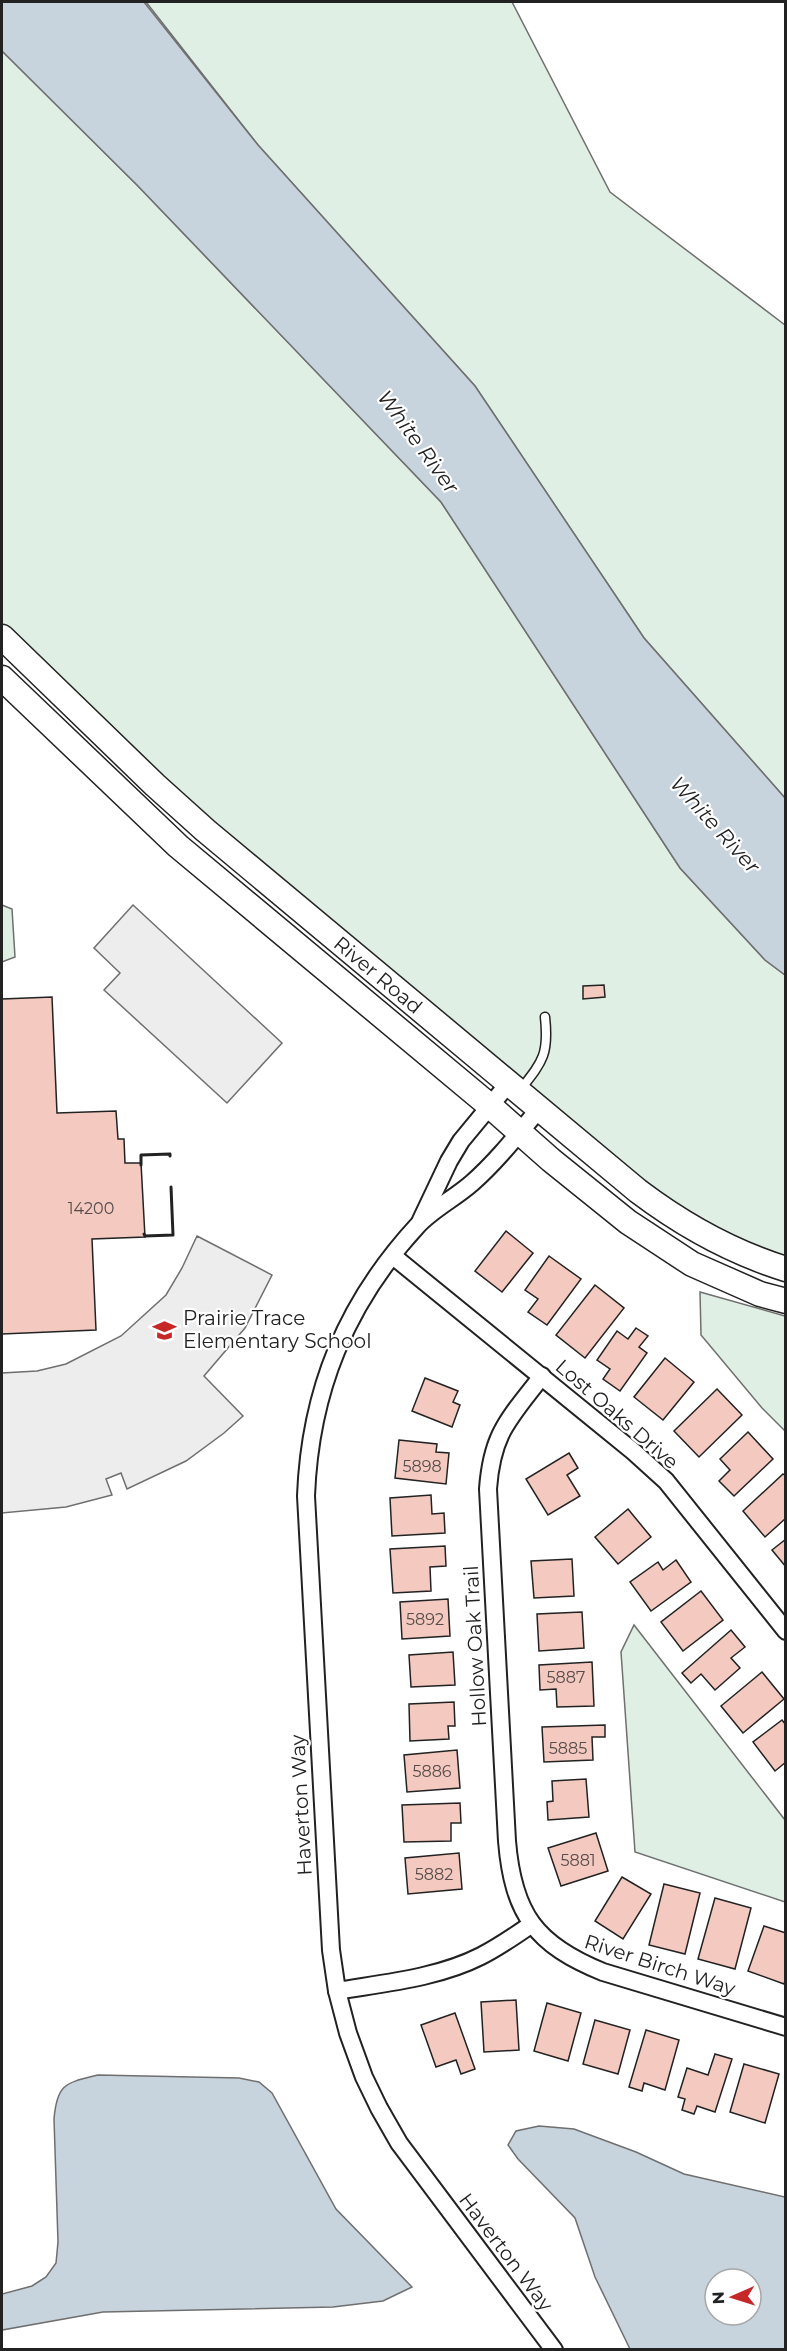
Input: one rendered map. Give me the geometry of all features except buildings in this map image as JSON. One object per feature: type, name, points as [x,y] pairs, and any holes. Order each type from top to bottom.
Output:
[{"type":"main road","name":"River Road","points":[[2,637],[146,777],[197,822],[638,1191],[676,1219],[738,1252],[786,1269]]},
{"type":"main road","name":"River Road","points":[[2,678],[178,846],[628,1222],[659,1245],[692,1264],[723,1279],[786,1301]]},
{"type":"street","name":"Haverton Way","points":[[419,1224],[448,1161],[461,1140],[490,1106],[513,1088]]},
{"type":"street","name":"Haverton Way","points":[[539,1109],[472,1184],[419,1224],[372,1281],[333,1358],[319,1398],[310,1435],[306,1496],[331,1950],[337,1991],[348,2033],[364,2076],[399,2143],[554,2349]]},
{"type":"street","name":"Lost Oaks Drive","points":[[393,1256],[417,1278],[542,1376],[666,1481],[786,1631]]},
{"type":"street","name":"Hollow Oak Trail","points":[[532,1923],[518,1899],[509,1868],[488,1489],[492,1452],[497,1438],[542,1376]]},
{"type":"street","points":[[337,1991],[362,1988],[458,1966],[482,1956],[532,1923]]},
{"type":"street","name":"River Birch Way","points":[[532,1923],[556,1949],[581,1963],[603,1972],[786,2027]]},
{"type":"lane","points":[[513,1088],[541,1062],[547,1041],[545,1017]]},
{"type":"green space","points":[[146,2],[512,2],[610,192],[785,325],[785,798],[644,638],[475,386],[258,145]]},
{"type":"green space","points":[[2,51],[137,185],[441,502],[680,868],[765,960],[785,975],[785,1269],[776,1266],[580,1143],[2,639]]},
{"type":"green space","points":[[2,905],[12,909],[15,957],[2,962]]},
{"type":"green space","points":[[700,1292],[785,1316],[785,1431],[762,1408],[701,1335]]},
{"type":"green space","points":[[634,1625],[785,1820],[785,1902],[635,1852],[621,1652]]},
{"type":"shaded area","points":[[133,905],[282,1043],[227,1103],[104,990],[120,973],[94,948]]},
{"type":"shaded area","points":[[197,1236],[272,1275],[245,1328],[204,1376],[243,1416],[186,1461],[127,1489],[121,1473],[106,1479],[112,1495],[66,1507],[2,1513],[2,1373],[37,1371],[66,1364],[121,1336],[166,1295]]},
{"type":"water","name":"White River","points":[[2,2],[144,2],[258,145],[475,386],[644,638],[785,798],[785,975],[765,960],[680,868],[441,502],[137,185],[2,51]]},
{"type":"water","points":[[98,2075],[239,2078],[259,2082],[272,2093],[336,2209],[412,2287],[383,2301],[333,2307],[103,2312],[2,2330],[2,2294],[32,2286],[46,2277],[56,2263],[58,2242],[54,2119],[58,2098],[61,2091],[71,2083]]},
{"type":"water","points":[[539,2126],[574,2129],[636,2152],[684,2174],[785,2197],[785,2349],[630,2349],[595,2277],[575,2218],[518,2159],[508,2145],[516,2131]]},
{"type":"wall","points":[[141,1165],[141,1155],[170,1154],[170,1156]]},
{"type":"wall","points":[[144,1234],[145,1236],[173,1235],[171,1187]]},
{"type":"place","name":"Prairie Trace Elementary School","points":[[165,1330]]}]
